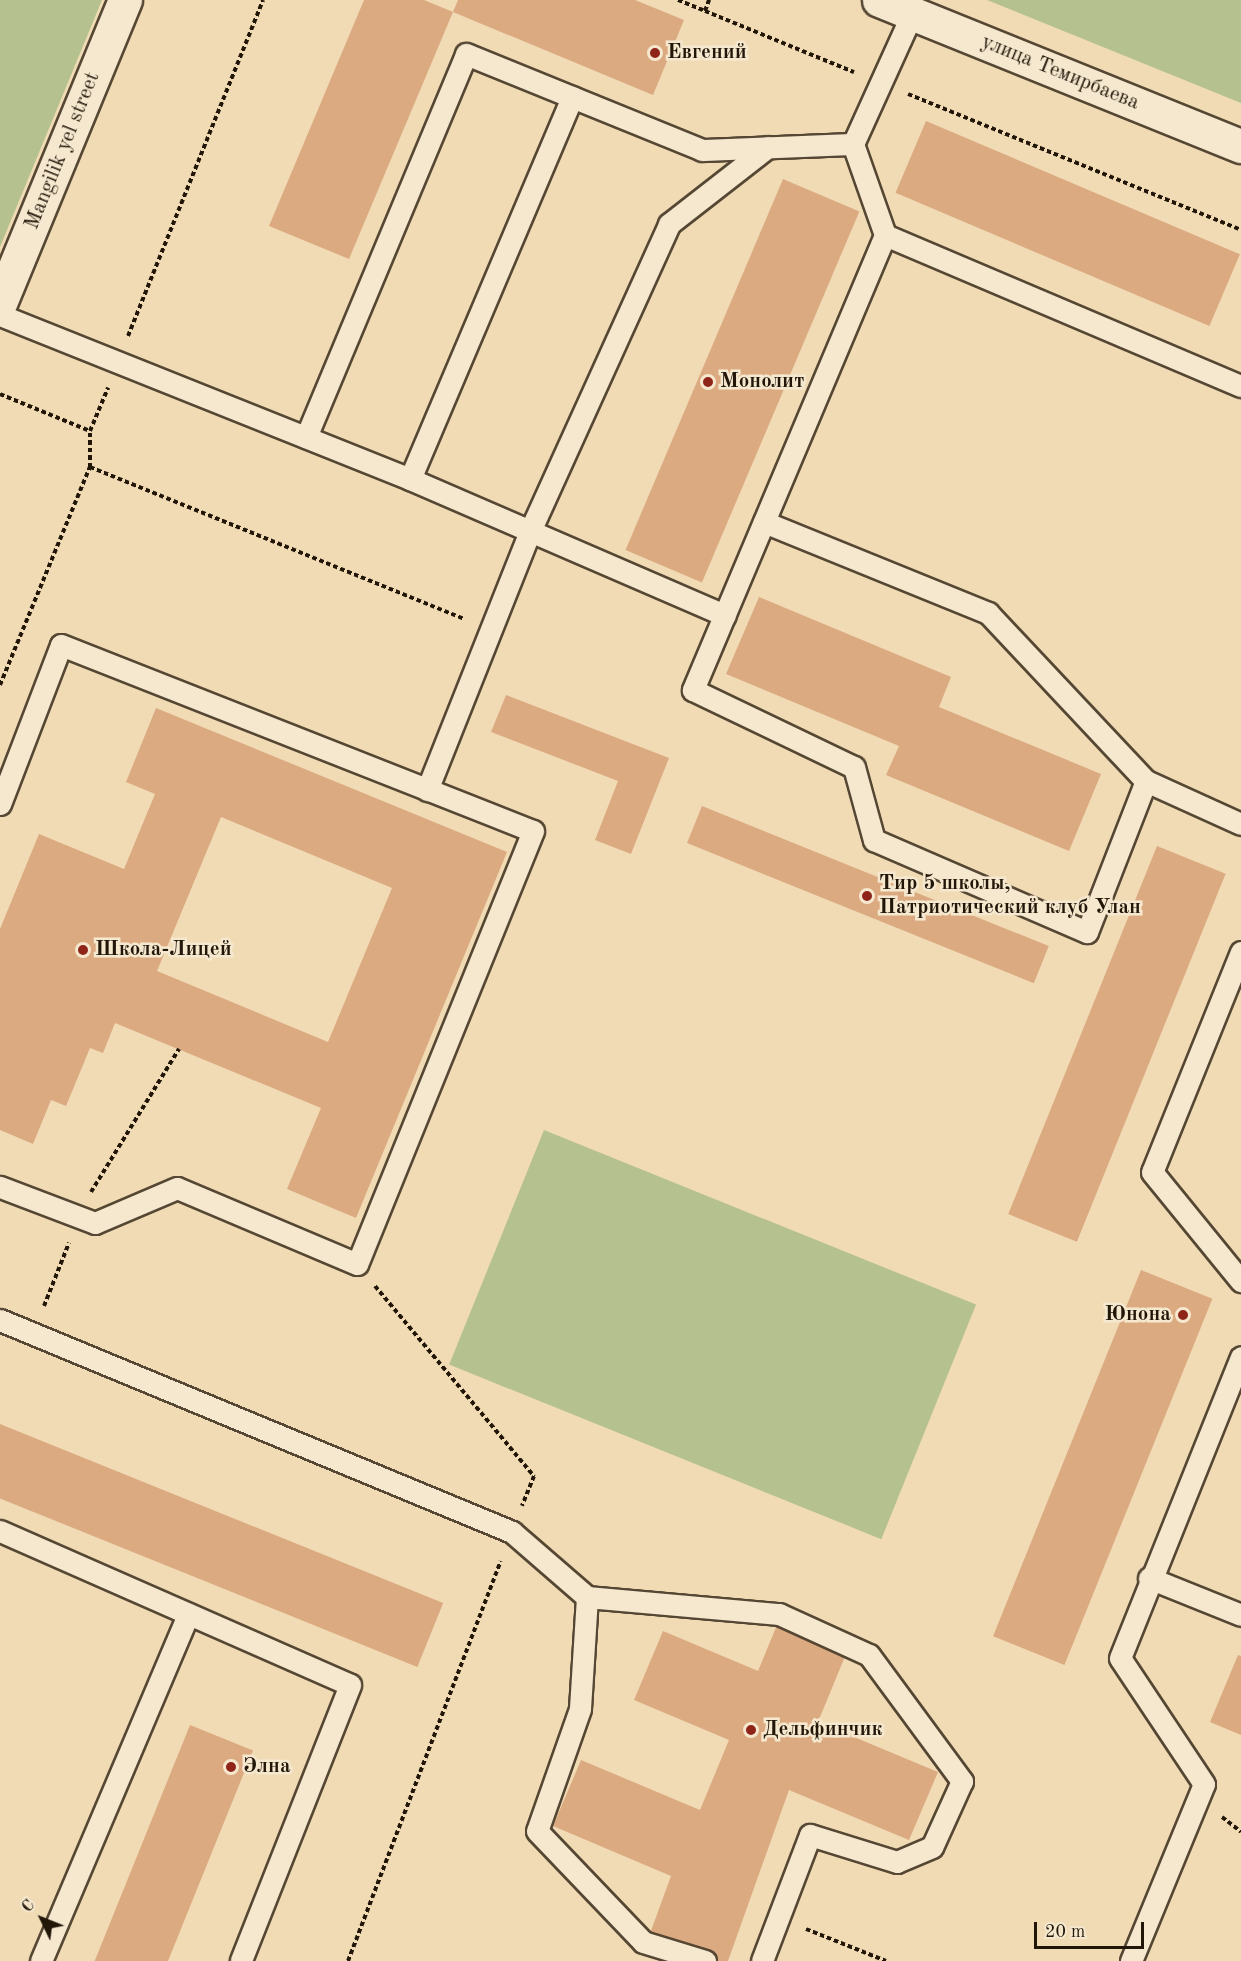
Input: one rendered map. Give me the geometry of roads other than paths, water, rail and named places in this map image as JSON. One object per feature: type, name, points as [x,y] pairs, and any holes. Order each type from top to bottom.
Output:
[{"type":"street","name":"Mangilik yel street","points":[[0,303],[125,0]]},
{"type":"street","name":"улица Темирбаева","points":[[879,0],[1241,146]]},
{"type":"lane","points":[[912,14],[853,144],[885,235],[693,690],[854,767],[874,840],[1087,932],[1146,781]]},
{"type":"lane","points":[[306,437],[466,54],[702,150],[853,144]]},
{"type":"lane","points":[[410,479],[572,97]]},
{"type":"lane","points":[[427,790],[530,531],[669,224],[768,147]]},
{"type":"lane","points":[[885,235],[1241,386]]},
{"type":"lane","points":[[0,315],[410,479],[725,615]]},
{"type":"lane","points":[[764,522],[988,613],[1146,781],[1241,824]]},
{"type":"lane","points":[[0,804],[61,645],[533,831],[357,1264],[177,1188],[95,1223],[0,1187]]},
{"type":"lane","points":[[1241,952],[1152,1172],[1241,1281]]},
{"type":"lane","points":[[0,1320],[512,1532],[587,1597],[779,1614],[869,1655],[962,1781],[932,1847],[897,1862],[810,1835],[762,1961]]},
{"type":"lane","points":[[1131,1961],[1204,1784],[1120,1658],[1149,1578],[1241,1357]]},
{"type":"lane","points":[[0,1531],[350,1685],[241,1961]]},
{"type":"lane","points":[[1149,1578],[1241,1615]]},
{"type":"lane","points":[[587,1597],[580,1709],[537,1831],[642,1942],[705,1961]]},
{"type":"lane","points":[[42,1961],[188,1614]]},
{"type":"place","name":"Евгений","points":[[655,53]]},
{"type":"place","name":"Монолит","points":[[708,382]]},
{"type":"place","name":"Тир 5 школы, Патриотический клуб Улан","points":[[867,896]]},
{"type":"place","name":"Школа-Лицей","points":[[83,950]]},
{"type":"place","name":"Юнона","points":[[1183,1315]]},
{"type":"place","name":"Дельфинчик","points":[[751,1730]]},
{"type":"place","name":"Элна","points":[[231,1767]]}]
